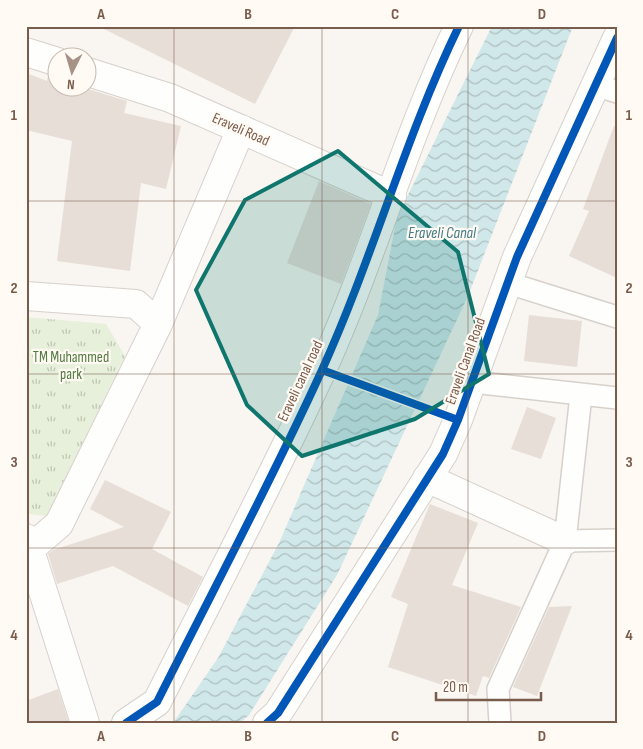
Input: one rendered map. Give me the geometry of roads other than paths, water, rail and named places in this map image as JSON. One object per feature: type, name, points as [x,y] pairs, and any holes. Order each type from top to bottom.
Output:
[{"type":"street","name":"Eraveli canal road","points":[[126,723],[157,702],[322,370],[392,196],[442,61],[459,26]]},
{"type":"street","name":"Eraveli Canal Road","points":[[267,723],[278,713],[443,454],[472,382],[517,257],[606,88],[617,38]]},
{"type":"street","points":[[26,52],[48,59]]},
{"type":"street","name":"Eraveli Road","points":[[98,75],[170,98],[392,196]]},
{"type":"street","points":[[85,723],[29,543],[59,524],[158,324],[241,129]]},
{"type":"street","points":[[26,296],[136,304],[158,324]]},
{"type":"street","points":[[428,478],[565,542]]},
{"type":"lane","points":[[508,283],[617,317]]},
{"type":"lane","points":[[472,382],[617,398]]},
{"type":"lane","points":[[500,723],[498,689],[565,542],[581,395]]},
{"type":"lane","points":[[565,542],[617,540]]},
{"type":"water","name":"Eraveli Canal","points":[[492,26],[573,26],[468,296],[337,575],[249,715],[240,723],[173,723],[218,658],[279,543],[378,315],[397,217]]},
{"type":"park label","name":"TM Muhammed park","points":[[71,366]]}]
